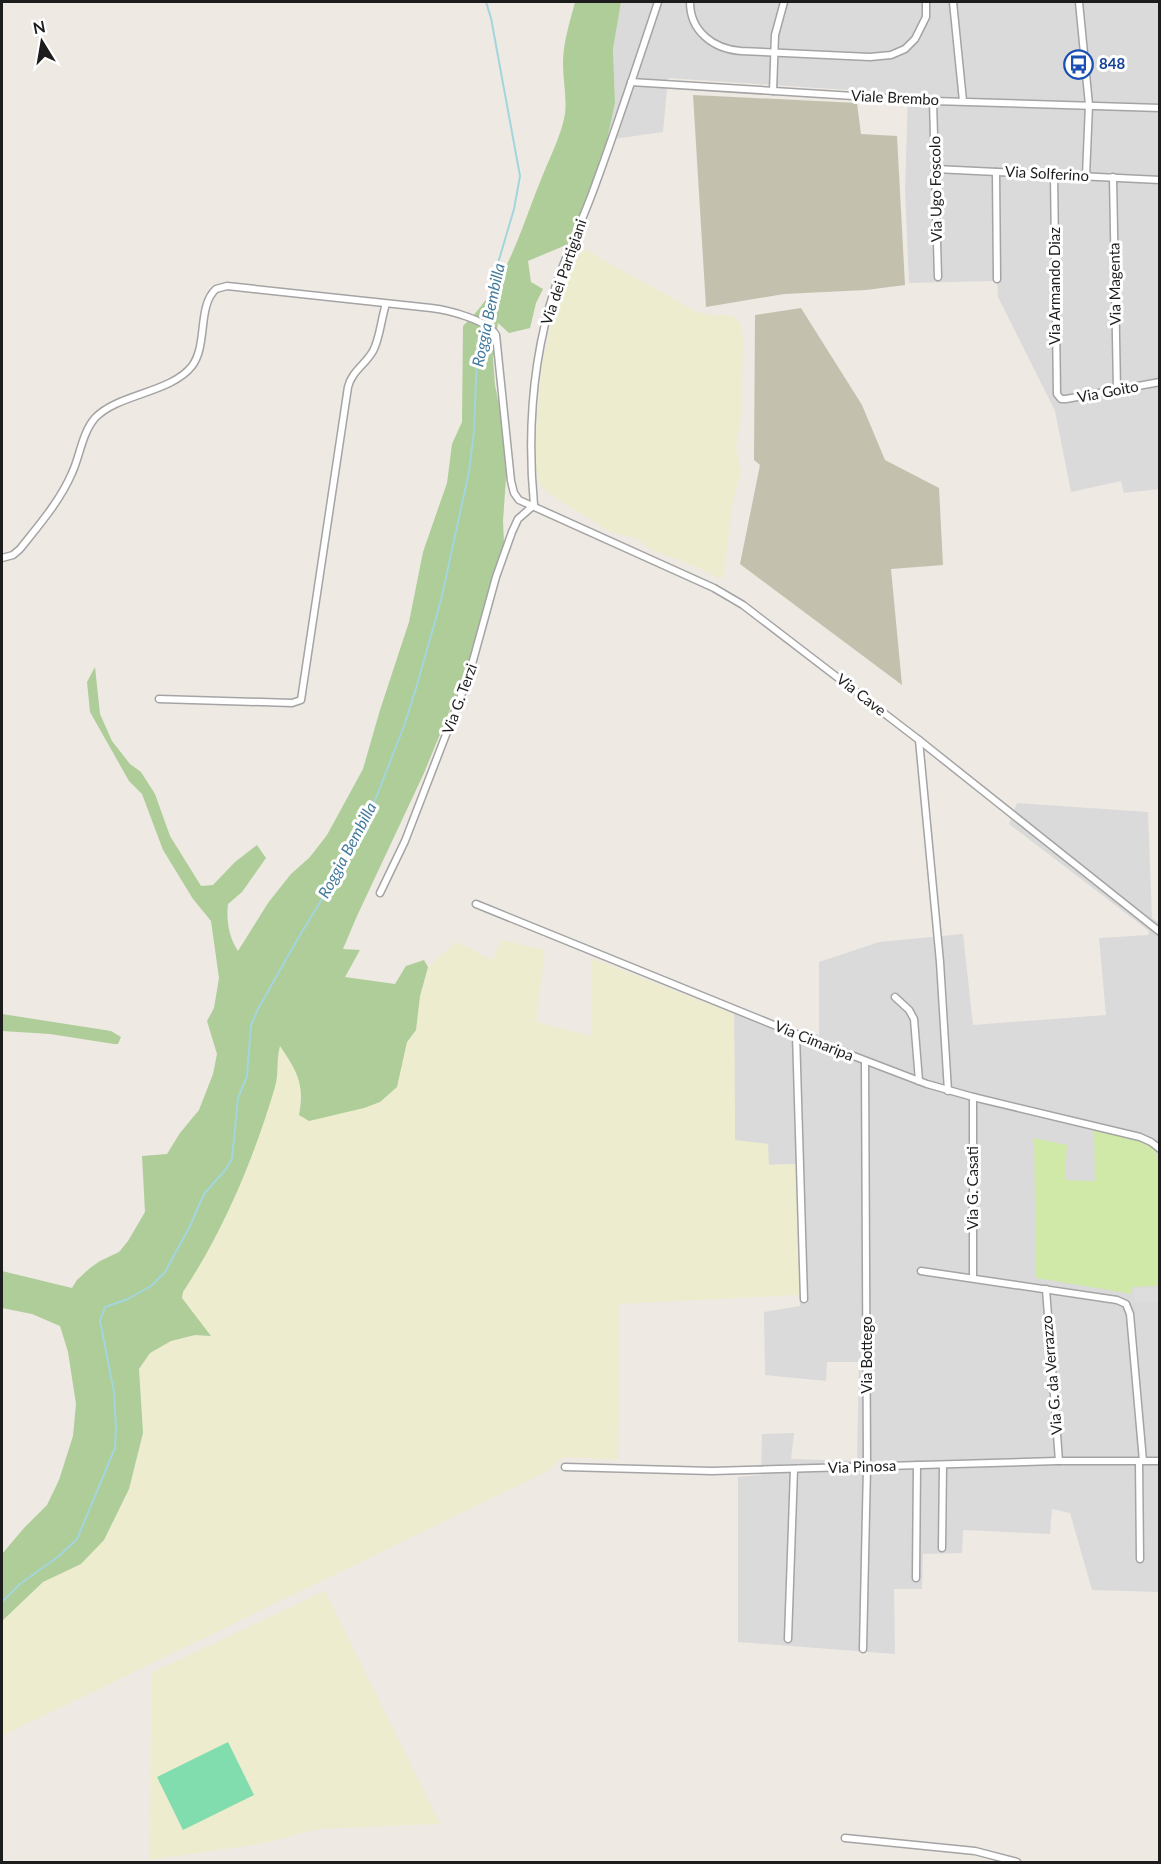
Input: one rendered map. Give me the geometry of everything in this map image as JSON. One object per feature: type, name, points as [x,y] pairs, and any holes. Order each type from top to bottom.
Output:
[{"type":"street","name":"Via dei Partigiani","points":[[534,505],[530,441],[543,336],[557,282],[597,183],[658,2]]},
{"type":"street","points":[[690,2],[695,25],[704,36],[716,45],[732,50],[870,57],[895,54],[911,44],[921,30],[926,17],[926,2]]},
{"type":"street","points":[[773,91],[776,30],[784,2]]},
{"type":"street","points":[[953,2],[963,101]]},
{"type":"street","points":[[1079,2],[1089,105],[1086,176]]},
{"type":"street","name":"Viale Brembo","points":[[631,82],[933,101],[1160,108]]},
{"type":"street","name":"Via Ugo Foscolo","points":[[933,101],[938,277]]},
{"type":"street","name":"Via Solferino","points":[[935,169],[1160,180]]},
{"type":"street","points":[[996,172],[997,279]]},
{"type":"street","name":"Via Armando Diaz","points":[[1054,175],[1056,387],[1058,396]]},
{"type":"street","name":"Via Magenta","points":[[1113,177],[1117,390]]},
{"type":"street","points":[[2,558],[13,555],[20,549],[61,493],[74,469],[87,432],[95,419],[107,410],[177,378],[192,367],[200,350],[209,298],[216,289],[227,286],[386,304],[375,346],[368,358],[354,373],[348,385],[301,700],[292,703],[159,699]]},
{"type":"street","name":"Via Cave","points":[[386,304],[440,309],[479,322],[494,330],[512,488],[519,500],[733,598],[919,740],[1160,932]]},
{"type":"street","name":"Via Goito","points":[[1058,396],[1066,399],[1160,382]]},
{"type":"street","name":"Via G. Terzi","points":[[380,893],[405,841],[466,684],[500,565],[512,532],[518,519],[534,505]]},
{"type":"street","points":[[919,740],[940,962],[948,1091]]},
{"type":"street","name":"Via Cimaripa","points":[[476,904],[796,1034],[919,1081],[948,1091],[1140,1137],[1160,1149]]},
{"type":"street","points":[[895,997],[908,1008],[914,1019],[919,1081]]},
{"type":"street","points":[[796,1034],[804,1299]]},
{"type":"street","name":"Via Bottego","points":[[863,1649],[867,1467],[865,1061]]},
{"type":"street","name":"Via G. Casati","points":[[973,1097],[973,1278]]},
{"type":"street","points":[[921,1271],[1117,1300],[1128,1306],[1136,1373],[1141,1461],[1140,1559]]},
{"type":"street","name":"Via G. da Verrazzo","points":[[1046,1289],[1059,1461]]},
{"type":"street","name":"Via Pinosa","points":[[565,1467],[700,1471],[1059,1461],[1160,1461]]},
{"type":"street","points":[[916,1578],[917,1465]]},
{"type":"street","points":[[942,1548],[943,1465]]},
{"type":"street","points":[[788,1639],[794,1469]]},
{"type":"street","points":[[845,1838],[973,1851],[993,1854],[1017,1863]]},
{"type":"shaded area","points":[[621,2],[1159,2],[1159,489],[1124,493],[1121,481],[1071,492],[1055,411],[998,297],[997,281],[909,283],[905,191],[908,94],[668,78],[663,132],[607,140],[615,103],[613,49]]},
{"type":"shaded area","points":[[693,95],[857,103],[861,134],[897,136],[905,285],[866,290],[784,294],[706,307]]},
{"type":"shaded area","points":[[801,308],[862,405],[885,460],[939,488],[943,565],[891,569],[902,685],[740,564],[760,465],[754,460],[755,315]]},
{"type":"shaded area","points":[[1017,803],[1148,812],[1152,918],[1160,923],[1159,1592],[1092,1590],[1070,1513],[1052,1509],[1050,1534],[963,1530],[962,1553],[923,1554],[922,1589],[894,1589],[895,1654],[738,1642],[738,1477],[761,1475],[762,1434],[794,1433],[791,1459],[857,1461],[859,1362],[827,1362],[826,1381],[765,1375],[764,1312],[800,1306],[796,1164],[769,1165],[735,1140],[734,1014],[819,1035],[819,962],[879,942],[963,934],[973,1025],[1106,1015],[1099,938],[1148,935],[1149,931],[1009,824]]},
{"type":"shaded area","points":[[1159,1287],[1159,1302],[1135,1302],[1134,1288]]},
{"type":"green space","points":[[575,2],[621,2],[613,49],[615,103],[607,140],[596,177],[566,245],[528,261],[531,282],[543,289],[536,303],[530,328],[509,333],[498,323],[493,358],[495,385],[506,441],[504,544],[466,671],[424,773],[343,949],[360,950],[345,977],[395,984],[406,966],[424,960],[428,967],[420,996],[416,1030],[407,1042],[397,1087],[380,1102],[309,1121],[299,1115],[301,1095],[298,1078],[280,1046],[275,1087],[258,1140],[225,1219],[183,1292],[182,1298],[211,1336],[195,1335],[171,1341],[150,1353],[139,1369],[143,1433],[129,1489],[104,1540],[81,1564],[43,1582],[2,1621],[2,1554],[47,1505],[59,1480],[73,1436],[76,1404],[68,1352],[60,1326],[32,1314],[2,1308],[2,1271],[72,1288],[90,1268],[119,1252],[145,1212],[142,1156],[167,1154],[180,1133],[199,1110],[213,1074],[217,1054],[207,1021],[214,1008],[219,978],[211,921],[193,899],[163,850],[142,794],[129,781],[90,712],[87,682],[95,667],[100,714],[112,741],[130,764],[141,772],[155,794],[170,836],[201,886],[213,885],[235,862],[257,845],[266,858],[242,892],[228,904],[229,929],[238,951],[268,903],[327,835],[363,769],[409,622],[423,552],[447,483],[452,444],[462,422],[463,326],[478,310],[501,276],[518,240],[561,131],[565,114],[564,48]]},
{"type":"green space","points":[[584,249],[697,312],[732,315],[740,323],[743,342],[741,416],[736,447],[741,471],[732,507],[723,577],[718,578],[697,567],[654,551],[635,538],[611,532],[551,495],[539,483],[534,459],[542,364],[557,302],[575,260]]},
{"type":"green space","points":[[502,940],[545,950],[536,1022],[592,1036],[591,958],[734,1014],[735,1140],[768,1144],[769,1165],[796,1164],[800,1295],[620,1304],[618,1460],[564,1457],[544,1473],[2,1736],[2,1621],[43,1582],[81,1564],[104,1540],[129,1489],[143,1433],[139,1369],[150,1353],[171,1341],[196,1335],[210,1336],[182,1298],[183,1292],[216,1237],[257,1140],[276,1084],[277,1057],[281,1046],[296,1069],[300,1081],[299,1115],[397,1087],[407,1042],[416,1030],[420,996],[428,967],[457,942],[492,960]]},
{"type":"green space","points":[[2,1014],[111,1031],[121,1037],[118,1044],[114,1044],[50,1034],[2,1031]]},
{"type":"green space","points":[[1094,1129],[1147,1143],[1152,1146],[1159,1159],[1159,1286],[1132,1287],[1132,1294],[1036,1278],[1034,1138],[1067,1145],[1065,1180],[1095,1181]]},
{"type":"green space","points":[[325,1591],[440,1824],[318,1829],[266,1843],[150,1860],[151,1673]]},
{"type":"green space","points":[[228,1742],[254,1795],[183,1830],[157,1777]]},
{"type":"waterway","name":"Roggia Bembilla","points":[[2,1602],[20,1584],[59,1556],[77,1539],[115,1448],[114,1392],[100,1321],[105,1307],[128,1299],[151,1286],[165,1272],[204,1194],[232,1159],[238,1098],[247,1076],[251,1025],[370,813],[404,726],[417,685],[441,600],[469,472],[474,431],[477,353],[488,297],[514,209],[520,176],[491,18],[486,2]]},
{"type":"place","name":"848","points":[[1078,64]]}]
